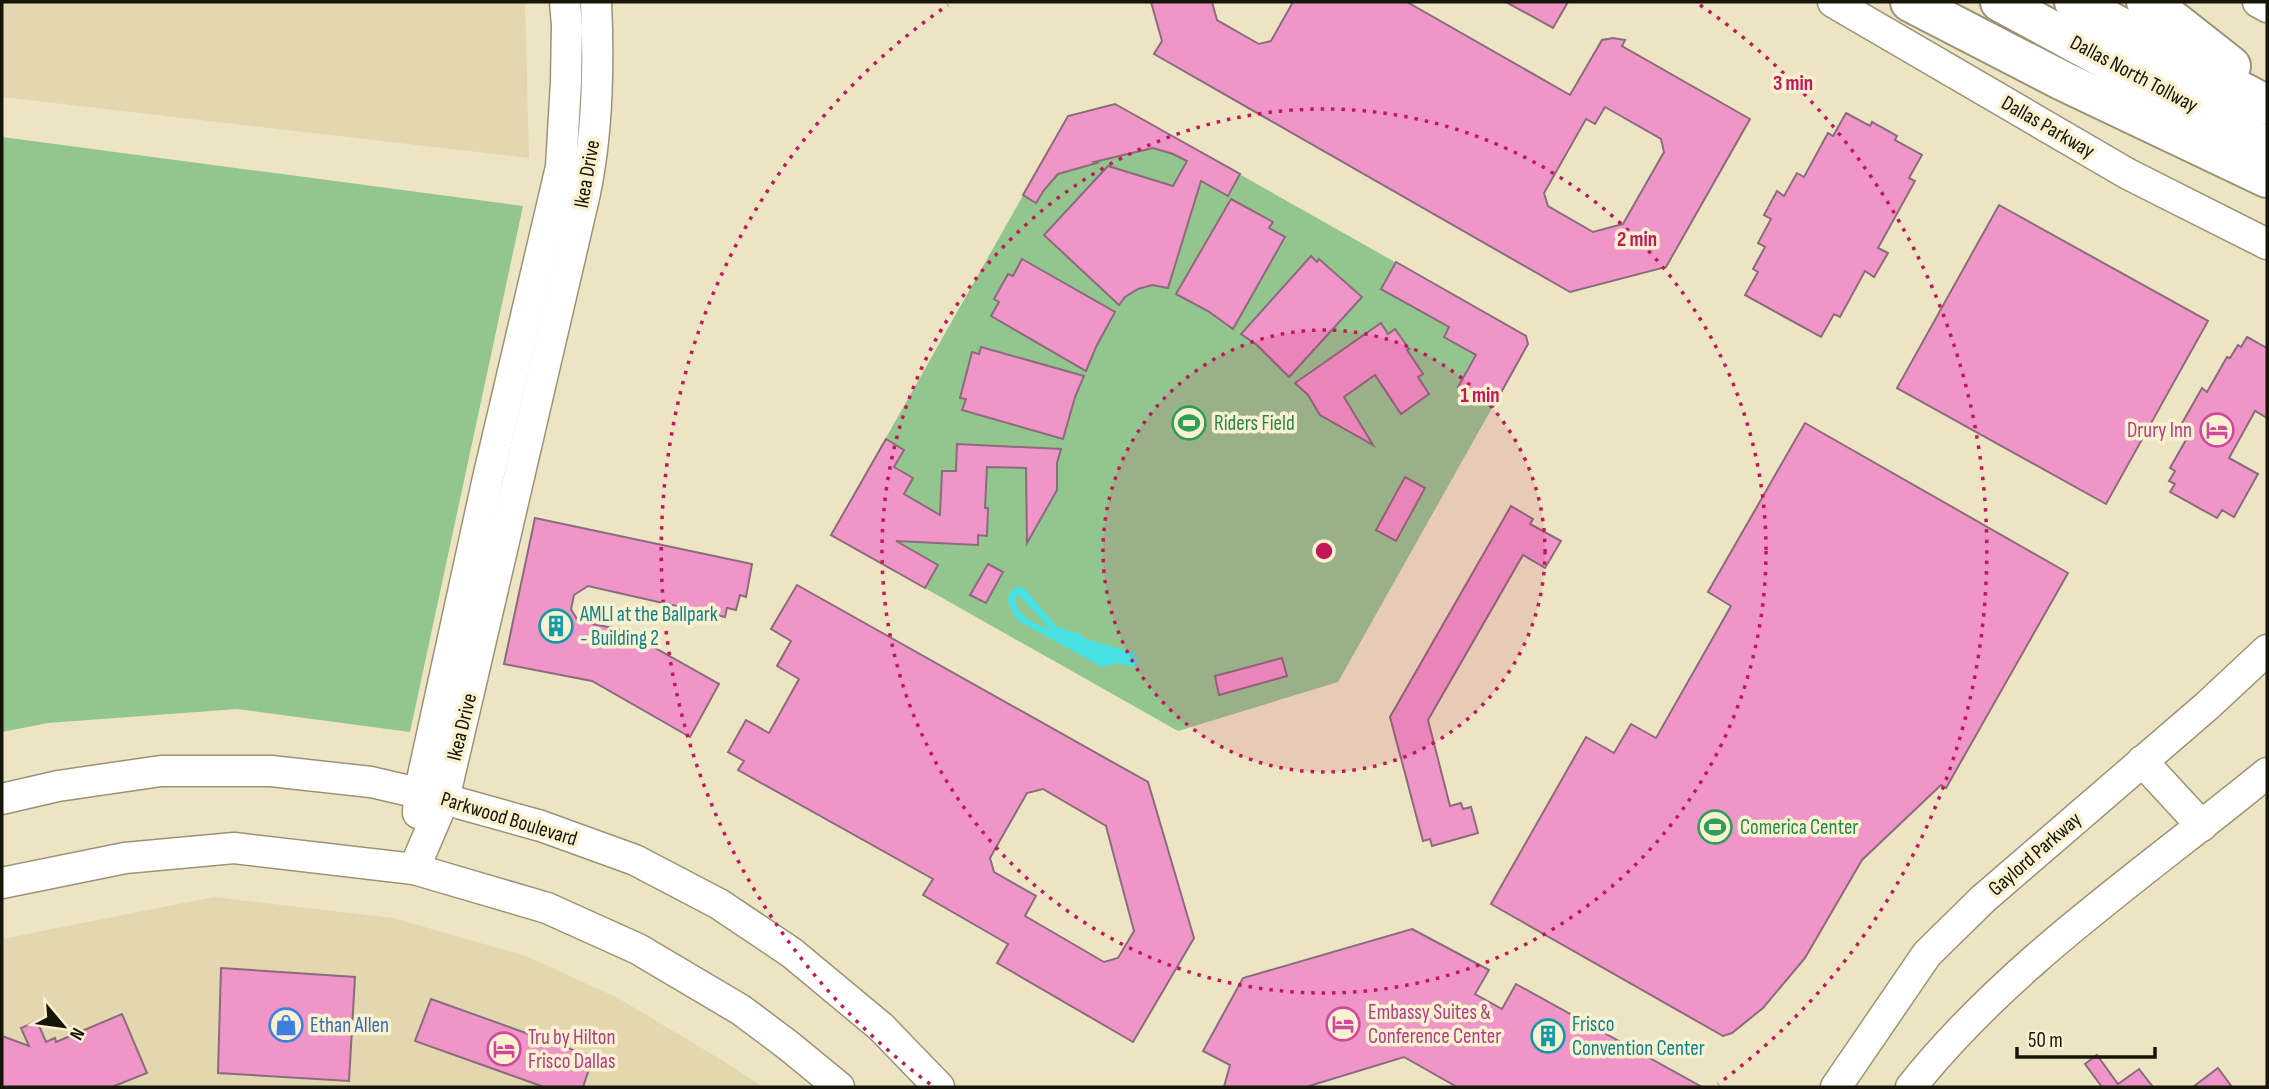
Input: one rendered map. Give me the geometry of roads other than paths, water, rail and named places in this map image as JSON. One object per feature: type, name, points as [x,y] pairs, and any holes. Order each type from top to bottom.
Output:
[{"type":"highway","points":[[1910,2],[2063,81],[2267,178]]},
{"type":"highway","name":"Dallas North Tollway","points":[[2000,2],[2267,147]]},
{"type":"highway","name":"Dallas North Tollway","points":[[2074,2],[2267,105]]},
{"type":"highway","points":[[2146,2],[2160,10],[2267,95]]},
{"type":"street","name":"Ikea Drive","points":[[432,796],[488,478],[561,167],[566,82],[565,2]]},
{"type":"street","name":"Ikea Drive","points":[[414,870],[518,485],[589,172],[597,103],[599,53],[596,2]]},
{"type":"street","name":"Dallas Parkway","points":[[1833,2],[2128,174],[2267,244]]},
{"type":"street","points":[[2258,2],[2267,7]]},
{"type":"street","points":[[488,478],[518,485]]},
{"type":"street","name":"Gaylord Parkway","points":[[1836,1087],[1927,954],[1983,899],[2207,706],[2267,650]]},
{"type":"street","points":[[2142,761],[2202,826]]},
{"type":"street","name":"Parkwood Boulevard","points":[[2,799],[58,786],[161,771],[271,771],[371,782],[541,826],[635,860],[719,904],[792,953],[822,977],[881,1027],[939,1087]]},
{"type":"street","points":[[1910,1087],[1983,1006],[2071,927],[2267,773]]},
{"type":"street","points":[[2,883],[125,858],[234,848],[414,870],[547,908],[638,949],[741,1010],[839,1087]]},
{"type":"water","points":[[1023,587],[1057,627],[1134,653],[1138,660],[1134,667],[1116,663],[1102,667],[1017,620],[1009,605],[1011,591]],"holes":[[[1016,595],[1021,597],[1051,630],[1021,613]]]},
{"type":"place","name":"Riders Field","points":[[1189,423]]},
{"type":"place","name":"Drury Inn","points":[[2217,430]]},
{"type":"place","name":"AMLI at the Ballpark - Building 2","points":[[556,626]]},
{"type":"place","name":"Comerica Center","points":[[1715,827]]},
{"type":"place","name":"Embassy Suites & Conference Center","points":[[1343,1024]]},
{"type":"place","name":"Ethan Allen","points":[[286,1025]]},
{"type":"place","name":"Frisco Convention Center","points":[[1548,1036]]},
{"type":"place","name":"Tru by Hilton Frisco Dallas","points":[[504,1049]]}]
